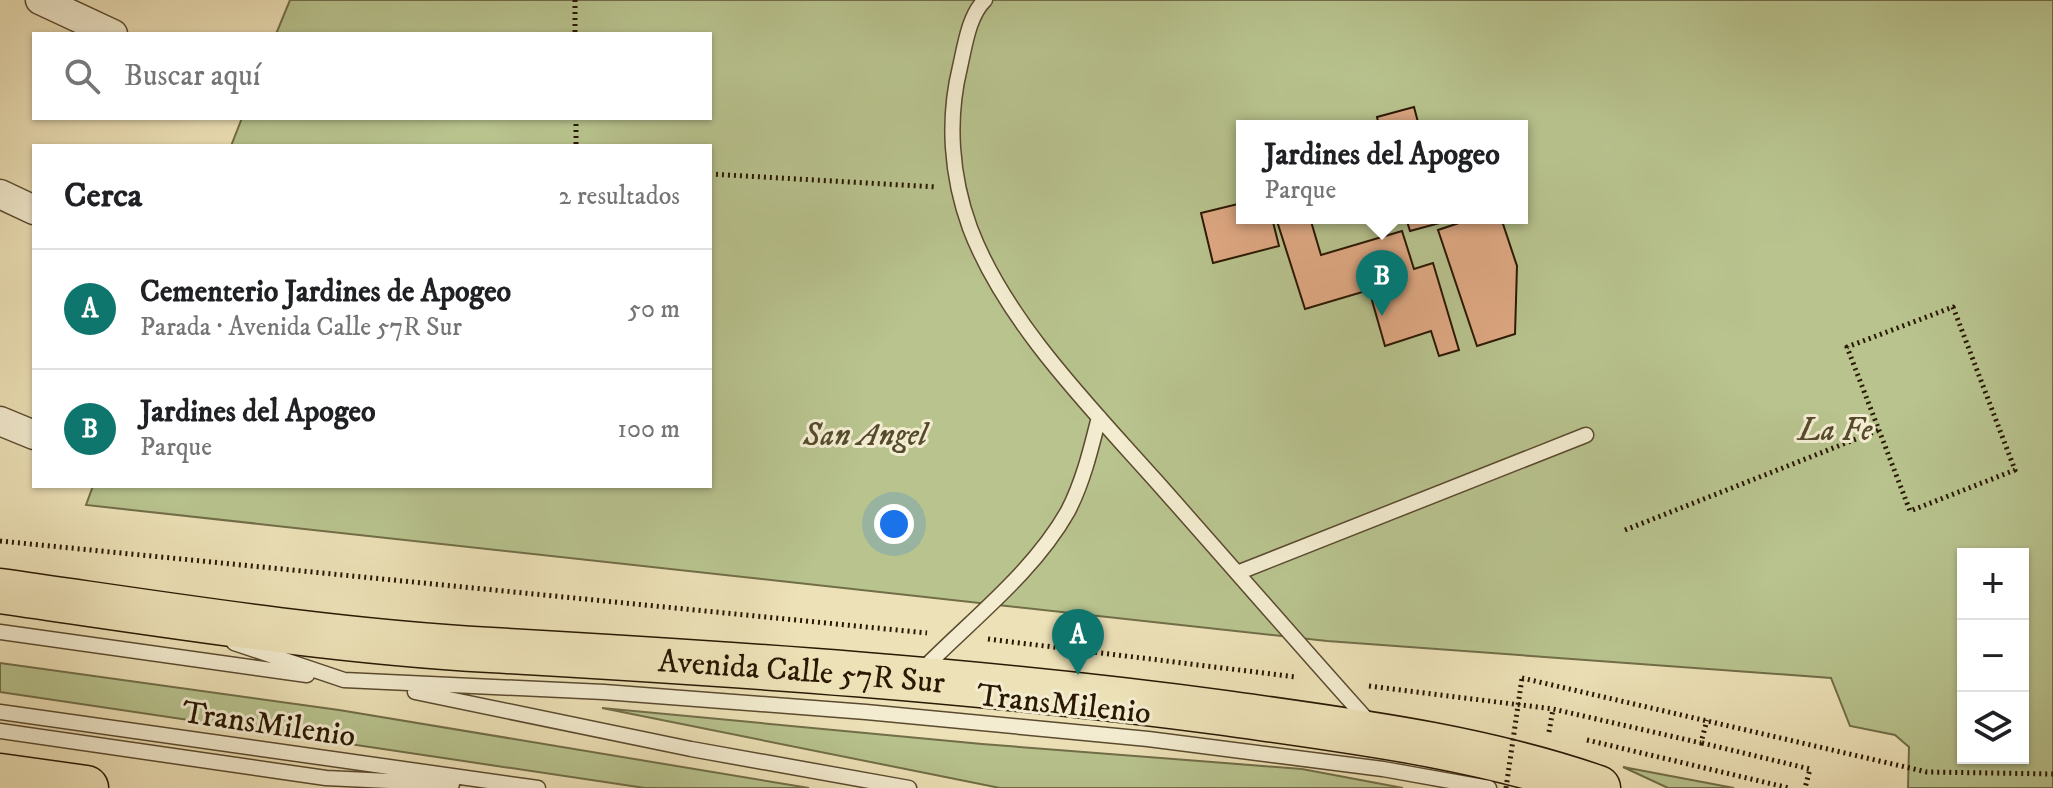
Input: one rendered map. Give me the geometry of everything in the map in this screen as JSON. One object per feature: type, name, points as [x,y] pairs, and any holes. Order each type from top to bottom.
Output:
[{"type":"highway","name":"Avenida Calle 57R Sur","points":[[0,591],[355,640],[913,678],[1151,703],[1379,735],[1541,768],[1598,788]]},
{"type":"highway","points":[[16,781],[86,788]]},
{"type":"street","points":[[40,0],[109,32]]},
{"type":"street","points":[[0,194],[32,209]]},
{"type":"street","points":[[0,421],[32,434]]},
{"type":"lane","points":[[980,2],[966,39],[955,88],[951,138],[958,188],[970,228],[989,268],[1033,335],[1099,417],[1379,735]]},
{"type":"lane","points":[[913,678],[1039,554],[1068,510],[1087,464],[1099,417]]},
{"type":"lane","points":[[1237,573],[1586,435]]},
{"type":"lane","name":"TransMilenio","points":[[136,610],[344,680],[604,692],[866,712],[1148,739],[1383,769],[1489,788]]},
{"type":"lane","name":"TransMilenio","points":[[0,632],[344,680],[691,749],[909,788]]},
{"type":"lane","name":"TransMilenio","points":[[0,712],[538,788]]},
{"type":"lane","name":"TransMilenio","points":[[0,731],[326,778],[531,787]]},
{"type":"path","points":[[575,0],[575,32]]},
{"type":"path","points":[[576,120],[576,144]]},
{"type":"path","points":[[712,174],[958,188]]},
{"type":"path","points":[[1953,307],[2015,470],[1910,511],[1879,430],[1847,347],[1953,307]]},
{"type":"path","points":[[1625,530],[1879,430]]},
{"type":"path","points":[[0,541],[956,636],[1553,709],[1810,769],[1805,788]]},
{"type":"path","points":[[1506,788],[1522,678],[1927,772],[2053,774]]},
{"type":"path","points":[[1701,743],[1707,720]]},
{"type":"path","points":[[1549,731],[1564,735]]},
{"type":"path","points":[[1579,738],[1789,788]]},
{"type":"green space","points":[[290,0],[2053,0],[2053,788],[1908,788],[1909,747],[1895,735],[1850,726],[1831,678],[1327,641],[86,505],[92,488],[712,488],[712,144],[232,144],[241,120],[712,120],[712,32],[277,32]]},
{"type":"green space","points":[[0,663],[339,710],[809,788],[645,788],[0,692]]},
{"type":"green space","points":[[602,708],[982,744],[1302,769],[1403,788],[1000,788]]},
{"type":"green space","points":[[1623,767],[1734,788],[1668,788]]},
{"type":"building","points":[[1414,107],[1417,120],[1378,120],[1377,117]]},
{"type":"building","points":[[1236,204],[1236,224],[1274,224],[1279,246],[1213,263],[1201,213]]},
{"type":"building","points":[[1278,224],[1312,224],[1321,255],[1402,231],[1414,269],[1433,263],[1459,350],[1439,356],[1431,331],[1385,346],[1369,290],[1305,309]]},
{"type":"building","points":[[1408,224],[1436,224],[1410,231]]},
{"type":"building","points":[[1456,224],[1503,224],[1517,266],[1515,334],[1477,346],[1438,230]]},
{"type":"place","name":"Jardines del Apogeo","points":[[1382,316]]},
{"type":"place","name":"Cementerio Jardines de Apogeo","points":[[1078,675]]},
{"type":"park label","name":"La Fe","points":[[1835,429]]},
{"type":"park label","name":"San Angel","points":[[865,434]]}]
